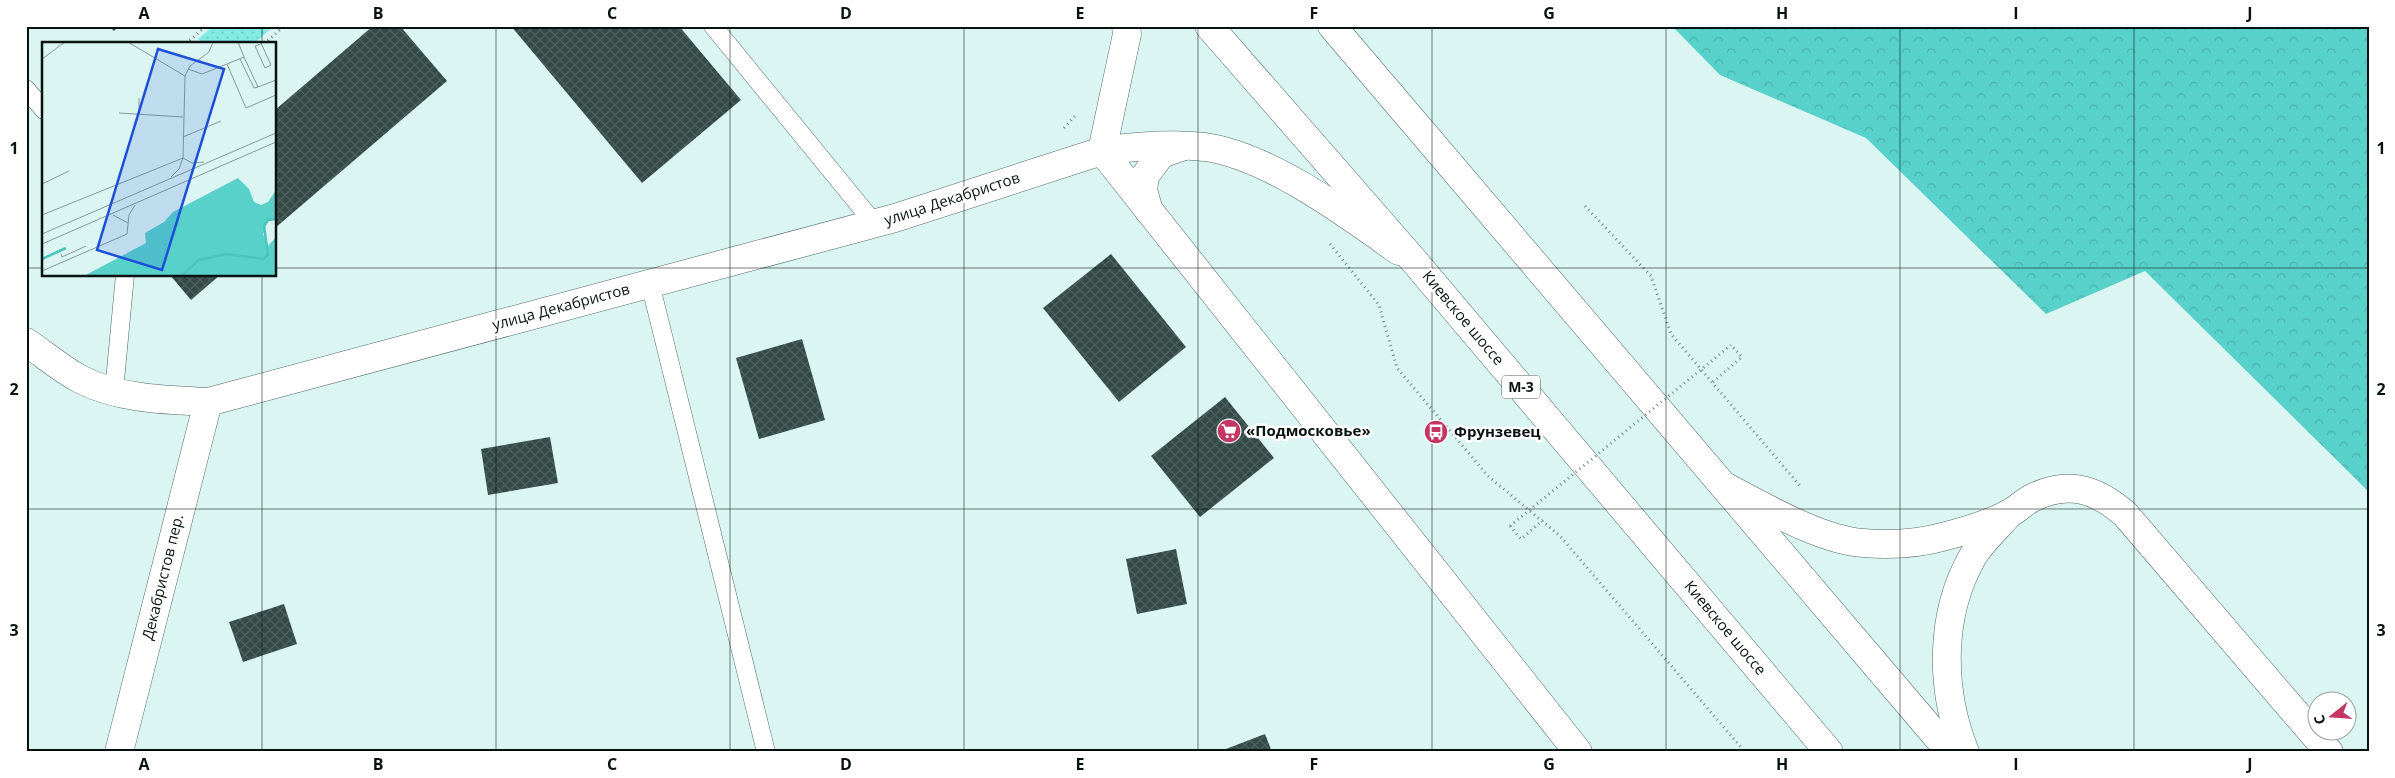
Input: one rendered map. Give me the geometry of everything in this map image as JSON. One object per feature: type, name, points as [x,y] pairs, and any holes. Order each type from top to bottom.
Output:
[{"type":"main road","points":[[1126,26],[1127,34],[1102,151],[1578,752]]},
{"type":"main road","name":"Киевское шоссе","points":[[1208,26],[1415,262],[1830,752]]},
{"type":"main road","points":[[1332,26],[1950,752]]},
{"type":"main road","name":"улица Декабристов","points":[[26,342],[79,378],[102,388],[165,400],[208,402],[874,223],[1102,151],[1152,145],[1184,146],[1230,153],[1267,166],[1415,262]]},
{"type":"main road","points":[[1149,211],[1143,190],[1145,176],[1161,154],[1184,146]]},
{"type":"main road","name":"Декабристов пер.","points":[[118,752],[208,402]]},
{"type":"main road","points":[[1724,486],[1805,526],[1861,543],[1899,544],[1941,538],[2009,514]]},
{"type":"main road","points":[[1965,752],[1953,718],[1946,678],[1952,614],[1962,580],[1974,555],[2009,514],[2032,498],[2065,489],[2097,493],[2112,502],[2126,514],[2329,752]]},
{"type":"lane","points":[[713,26],[874,223]]},
{"type":"lane","points":[[26,89],[42,108]]},
{"type":"lane","points":[[114,391],[125,276]]},
{"type":"lane","points":[[650,283],[766,752]]},
{"type":"path","points":[[188,42],[206,26]]},
{"type":"path","points":[[266,42],[284,26]]},
{"type":"path","points":[[1063,129],[1081,109]]},
{"type":"path","points":[[1585,206],[1651,276],[1671,334],[1713,382],[1778,463],[1807,493]]},
{"type":"path","points":[[1324,236],[1379,305],[1397,368],[1488,476],[1543,520],[1589,568],[1745,752]]},
{"type":"path","points":[[1543,520],[1521,539],[1510,526],[1731,345],[1742,357],[1713,382]]},
{"type":"shaded area","points":[[213,26],[274,26],[256,42],[200,42],[198,39]]},
{"type":"green space","points":[[1672,26],[2369,26],[2369,492],[2145,271],[2046,314],[1866,138],[1720,75]]},
{"type":"building","points":[[109,26],[119,26],[114,31]]},
{"type":"building","points":[[373,26],[400,26],[447,81],[276,227],[276,109]]},
{"type":"building","points":[[511,26],[679,26],[741,100],[642,183]]},
{"type":"building","points":[[1111,254],[1186,347],[1119,402],[1043,308]]},
{"type":"building","points":[[171,276],[219,276],[191,300]]},
{"type":"building","points":[[802,339],[825,420],[759,439],[736,358]]},
{"type":"building","points":[[1225,397],[1274,458],[1200,517],[1151,456]]},
{"type":"building","points":[[550,437],[558,483],[488,495],[481,449]]},
{"type":"building","points":[[1176,549],[1187,604],[1137,614],[1126,559]]},
{"type":"building","points":[[284,604],[297,644],[243,662],[229,622]]},
{"type":"building","points":[[1265,734],[1272,752],[1218,752]]},
{"type":"place","name":"«Подмосковье»","points":[[1229,431]]},
{"type":"place","name":"Фрунзевец","points":[[1436,432]]}]
